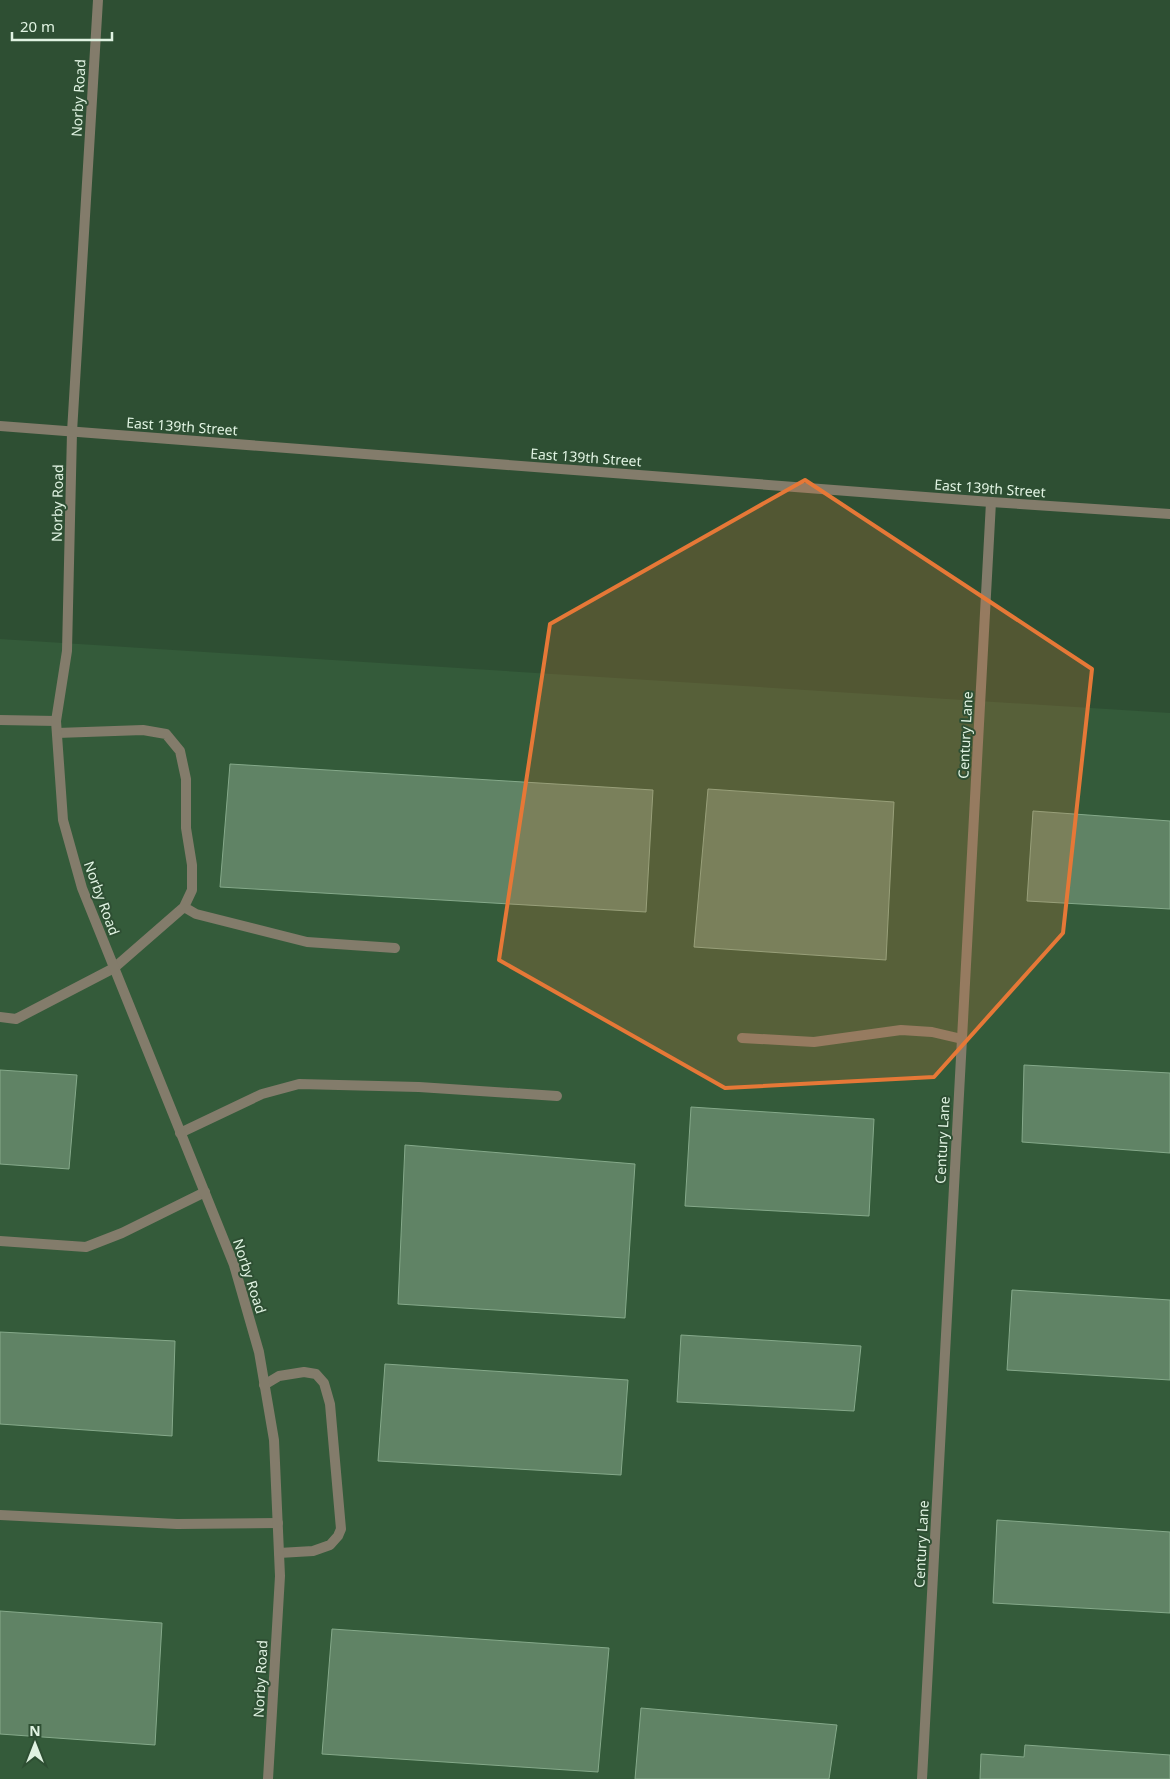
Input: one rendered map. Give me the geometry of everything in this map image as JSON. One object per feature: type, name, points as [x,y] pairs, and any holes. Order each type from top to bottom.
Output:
[{"type":"street","name":"Norby Road","points":[[98,0],[72,432],[66,651],[56,721],[63,820],[82,888],[234,1265],[259,1352],[274,1440],[280,1576],[268,1779]]},
{"type":"street","name":"East 139th Street","points":[[0,426],[1170,514]]},
{"type":"street","name":"Century Lane","points":[[922,1779],[991,502]]},
{"type":"street","points":[[0,720],[56,721]]},
{"type":"street","points":[[0,1017],[16,1019],[114,968],[184,907],[192,890],[192,865],[186,828],[186,779],[180,751],[166,734],[143,730],[57,733]]},
{"type":"street","points":[[184,907],[196,914],[307,942],[394,948]]},
{"type":"street","points":[[742,1038],[814,1042],[901,1030],[932,1032],[962,1039]]},
{"type":"street","points":[[180,1133],[262,1094],[299,1084],[419,1087],[557,1096]]},
{"type":"street","points":[[0,1241],[86,1247],[122,1233],[205,1192]]},
{"type":"street","points":[[264,1384],[279,1376],[304,1372],[316,1374],[324,1383],[330,1404],[341,1529],[330,1545],[312,1551],[279,1553]]},
{"type":"street","points":[[0,1514],[177,1524],[278,1523]]},
{"type":"highlighted area","points":[[805,480],[1092,669],[1063,933],[934,1077],[725,1088],[499,960],[550,624]]},
{"type":"shaded area","points":[[0,639],[1170,713],[1170,1779],[0,1779]]},
{"type":"building","points":[[230,764],[653,790],[646,912],[220,887]]},
{"type":"building","points":[[708,789],[894,802],[886,960],[694,947]]},
{"type":"building","points":[[1033,811],[1170,821],[1170,909],[1027,901]]},
{"type":"building","points":[[1024,1065],[1170,1073],[1170,1153],[1022,1142]]},
{"type":"building","points":[[0,1070],[77,1075],[69,1169],[0,1164]]},
{"type":"building","points":[[691,1107],[874,1119],[869,1216],[685,1206]]},
{"type":"building","points":[[405,1145],[635,1164],[625,1318],[398,1304]]},
{"type":"building","points":[[1012,1290],[1170,1300],[1170,1380],[1007,1370]]},
{"type":"building","points":[[0,1332],[175,1341],[172,1436],[0,1424]]},
{"type":"building","points":[[681,1335],[861,1346],[854,1411],[677,1402]]},
{"type":"building","points":[[385,1364],[628,1380],[621,1475],[378,1461]]},
{"type":"building","points":[[997,1520],[1170,1532],[1170,1613],[993,1603]]},
{"type":"building","points":[[0,1611],[162,1623],[155,1745],[0,1734]]},
{"type":"building","points":[[332,1629],[609,1648],[598,1772],[322,1754]]},
{"type":"building","points":[[641,1708],[837,1725],[829,1779],[635,1779]]},
{"type":"building","points":[[1025,1745],[1170,1755],[1170,1779],[980,1779],[981,1754],[1024,1757]]}]
